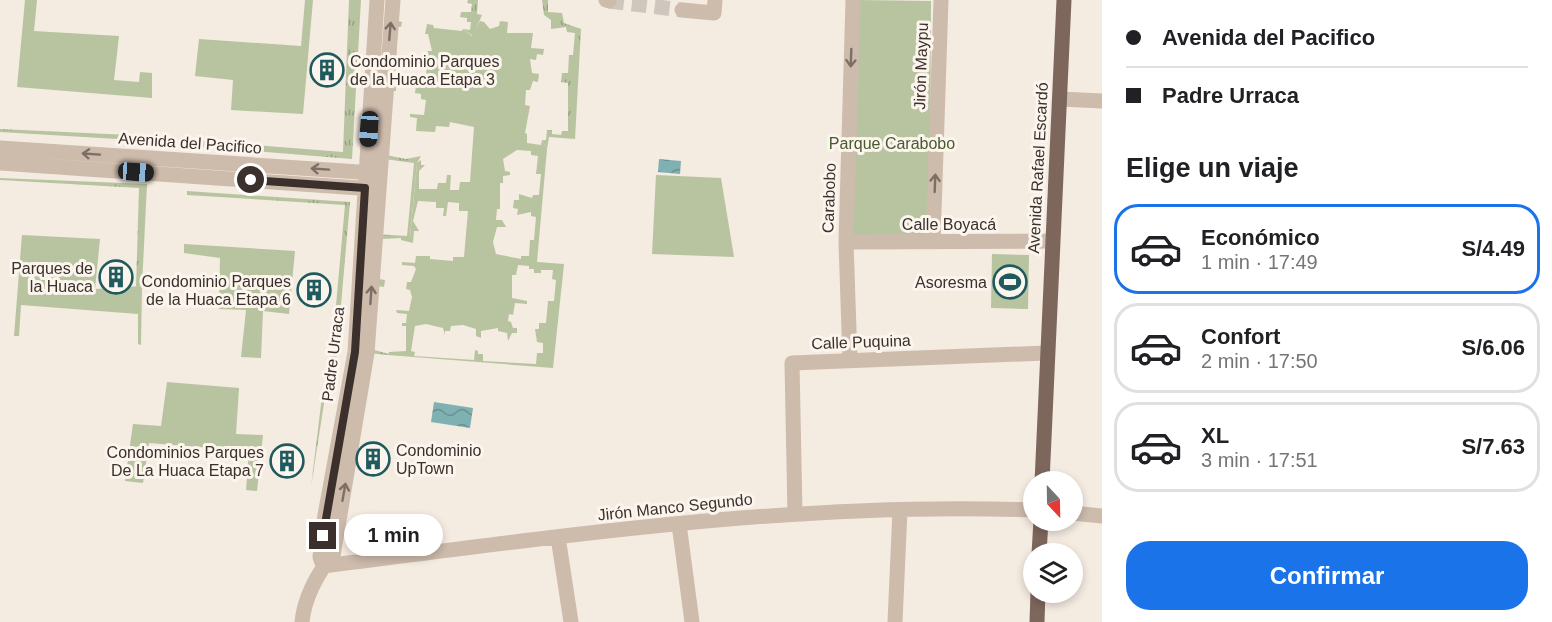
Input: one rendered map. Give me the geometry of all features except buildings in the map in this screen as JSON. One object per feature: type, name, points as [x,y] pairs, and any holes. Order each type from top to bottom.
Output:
[{"type":"main road","name":"Avenida Rafael Escardó","points":[[1042,471],[1064,0]]},
{"type":"main road","points":[[1037,622],[1038,603]]},
{"type":"street","name":"Padre Urraca","points":[[302,622],[306,602],[322,566],[320,557],[327,505],[355,352],[371,189],[376,0]]},
{"type":"street","name":"Padre Urraca","points":[[372,172],[393,0]]},
{"type":"street","name":"Carabobo","points":[[850,360],[846,242],[852,0]]},
{"type":"street","name":"Jirón Maypu","points":[[933,242],[941,0]]},
{"type":"street","points":[[682,10],[714,7]]},
{"type":"street","points":[[1060,99],[1102,101]]},
{"type":"street","name":"Avenida del Pacifico","points":[[0,148],[372,172]]},
{"type":"street","name":"Avenida del Pacifico","points":[[0,163],[371,189]]},
{"type":"street","name":"Calle Boyacá","points":[[846,242],[1052,241]]},
{"type":"street","name":"Calle Puquina","points":[[795,514],[792,363],[1046,353]]},
{"type":"street","points":[[895,622],[900,510]]},
{"type":"street","name":"Jirón Manco Segundo","points":[[322,566],[558,537],[795,514],[900,510],[1023,510]]},
{"type":"street","points":[[1083,514],[1102,516]]},
{"type":"street","points":[[678,524],[692,622]]},
{"type":"street","points":[[558,537],[571,622]]},
{"type":"green space","points":[[25,0],[37,0],[34,31],[119,36],[114,80],[139,82],[140,72],[152,73],[152,98],[17,87]]},
{"type":"green space","points":[[305,0],[313,0],[303,114],[231,110],[233,80],[195,76],[199,39],[301,46]]},
{"type":"green space","points":[[349,0],[361,0],[352,159],[192,146],[192,140],[343,152]]},
{"type":"green space","points":[[468,0],[478,0],[477,14],[482,15],[473,36],[463,29],[470,30],[471,22],[467,22],[467,18],[460,17],[461,12],[471,12],[472,4],[467,3]]},
{"type":"green space","points":[[542,0],[548,0],[548,12],[562,13],[564,23],[581,29],[575,139],[549,137],[547,149],[542,140],[546,140],[547,130],[552,130],[552,134],[561,135],[562,131],[568,131],[568,83],[561,82],[562,73],[568,73],[569,55],[573,55],[575,33],[567,32],[566,27],[551,29],[551,20],[544,15]]},
{"type":"green space","name":"Parque Carabobo","points":[[858,0],[931,1],[930,236],[851,236]]},
{"type":"green space","points":[[398,21],[402,22],[401,27],[398,27],[391,84],[396,84],[396,91],[390,91],[386,155],[406,159],[421,156],[417,163],[410,236],[413,243],[401,240],[401,238],[382,239],[379,279],[385,280],[384,287],[378,286],[374,350],[388,355],[367,353],[375,234],[407,236],[414,163],[377,158]]},
{"type":"green space","points":[[480,21],[490,29],[499,26],[500,21],[508,22],[507,33],[533,33],[531,48],[544,49],[543,55],[537,54],[536,60],[530,59],[532,73],[539,74],[538,82],[533,81],[530,90],[526,90],[525,105],[530,106],[525,133],[527,143],[541,145],[542,140],[547,149],[537,262],[564,264],[553,368],[388,355],[389,352],[406,351],[406,326],[402,326],[402,323],[406,323],[407,314],[397,313],[396,310],[409,311],[412,297],[410,290],[406,289],[407,282],[411,282],[416,269],[414,266],[402,265],[402,262],[415,263],[416,256],[430,256],[430,259],[453,261],[453,257],[464,257],[468,211],[459,211],[459,203],[448,202],[446,216],[443,216],[444,208],[436,208],[436,202],[418,201],[413,221],[419,231],[414,231],[413,243],[410,237],[417,163],[421,160],[421,165],[425,165],[419,171],[419,189],[437,189],[438,183],[446,183],[447,175],[451,175],[450,190],[459,190],[460,182],[470,182],[474,127],[450,122],[449,127],[436,126],[435,132],[416,131],[417,118],[410,117],[410,114],[424,115],[426,100],[421,99],[421,94],[415,93],[416,85],[427,85],[426,64],[419,64],[420,56],[427,56],[428,51],[432,51],[428,34],[425,34],[427,24],[433,25],[434,28],[462,31],[463,29],[472,36]],"holes":[[[517,150],[531,151],[531,155],[538,156],[536,174],[541,174],[539,195],[533,195],[532,198],[519,194],[519,200],[514,200],[513,208],[518,209],[517,215],[531,212],[531,216],[536,217],[534,240],[530,240],[529,256],[521,256],[521,259],[496,254],[493,242],[497,227],[506,227],[502,220],[496,220],[497,209],[500,209],[500,183],[503,183],[503,176],[510,175],[510,172],[505,171],[503,159]],[[518,265],[529,266],[529,269],[534,269],[534,273],[541,273],[541,270],[553,270],[552,279],[556,280],[554,301],[548,301],[546,323],[539,323],[539,329],[535,329],[537,342],[543,343],[543,353],[537,353],[536,364],[483,361],[483,354],[478,354],[475,350],[474,360],[414,356],[415,352],[411,351],[415,326],[426,324],[443,328],[445,335],[445,331],[450,331],[451,326],[463,325],[476,329],[476,336],[481,338],[481,331],[498,328],[498,331],[507,333],[508,341],[512,333],[517,333],[517,328],[513,328],[511,322],[508,321],[509,314],[513,315],[515,303],[527,304],[527,301],[512,298],[512,275],[516,275]]]},
{"type":"green space","points":[[0,129],[151,136],[151,141],[0,132]]},
{"type":"green space","points":[[656,175],[721,178],[734,257],[652,254]]},
{"type":"green space","points":[[0,178],[147,184],[142,286],[136,287],[139,188],[0,180]]},
{"type":"green space","points":[[187,191],[350,202],[336,362],[331,361],[345,205],[187,195]]},
{"type":"green space","points":[[22,235],[100,239],[95,289],[142,286],[141,345],[138,344],[138,314],[21,305],[19,336],[14,336]]},
{"type":"green space","points":[[184,244],[295,251],[289,314],[263,311],[261,358],[241,357],[246,310],[219,309],[220,258],[184,253]]},
{"type":"green space","name":"Asoresma","points":[[992,254],[1029,255],[1028,309],[991,308]]},
{"type":"green space","points":[[167,382],[239,388],[236,434],[263,435],[257,491],[246,490],[249,451],[149,443],[143,483],[125,481],[133,424],[161,426]]},
{"type":"green space","points":[[322,396],[325,397],[311,487]]},
{"type":"water","points":[[659,159],[681,161],[680,174],[658,172]]},
{"type":"water","points":[[434,402],[473,408],[470,428],[431,422]]},
{"type":"tunnel","points":[[609,1],[682,10]]},
{"type":"place","name":"Condominio Parques de la Huaca Etapa 3","points":[[327,70]]},
{"type":"place","name":"Parques de la Huaca","points":[[116,277]]},
{"type":"place","name":"Asoresma","points":[[1010,282]]},
{"type":"place","name":"Condominio Parques de la Huaca Etapa 6","points":[[314,290]]},
{"type":"place","name":"Condominio UpTown","points":[[373,459]]},
{"type":"place","name":"Condominios Parques De La Huaca Etapa 7","points":[[287,461]]},
{"type":"route","points":[[251,180],[365,188],[355,352],[323,536]]}]
